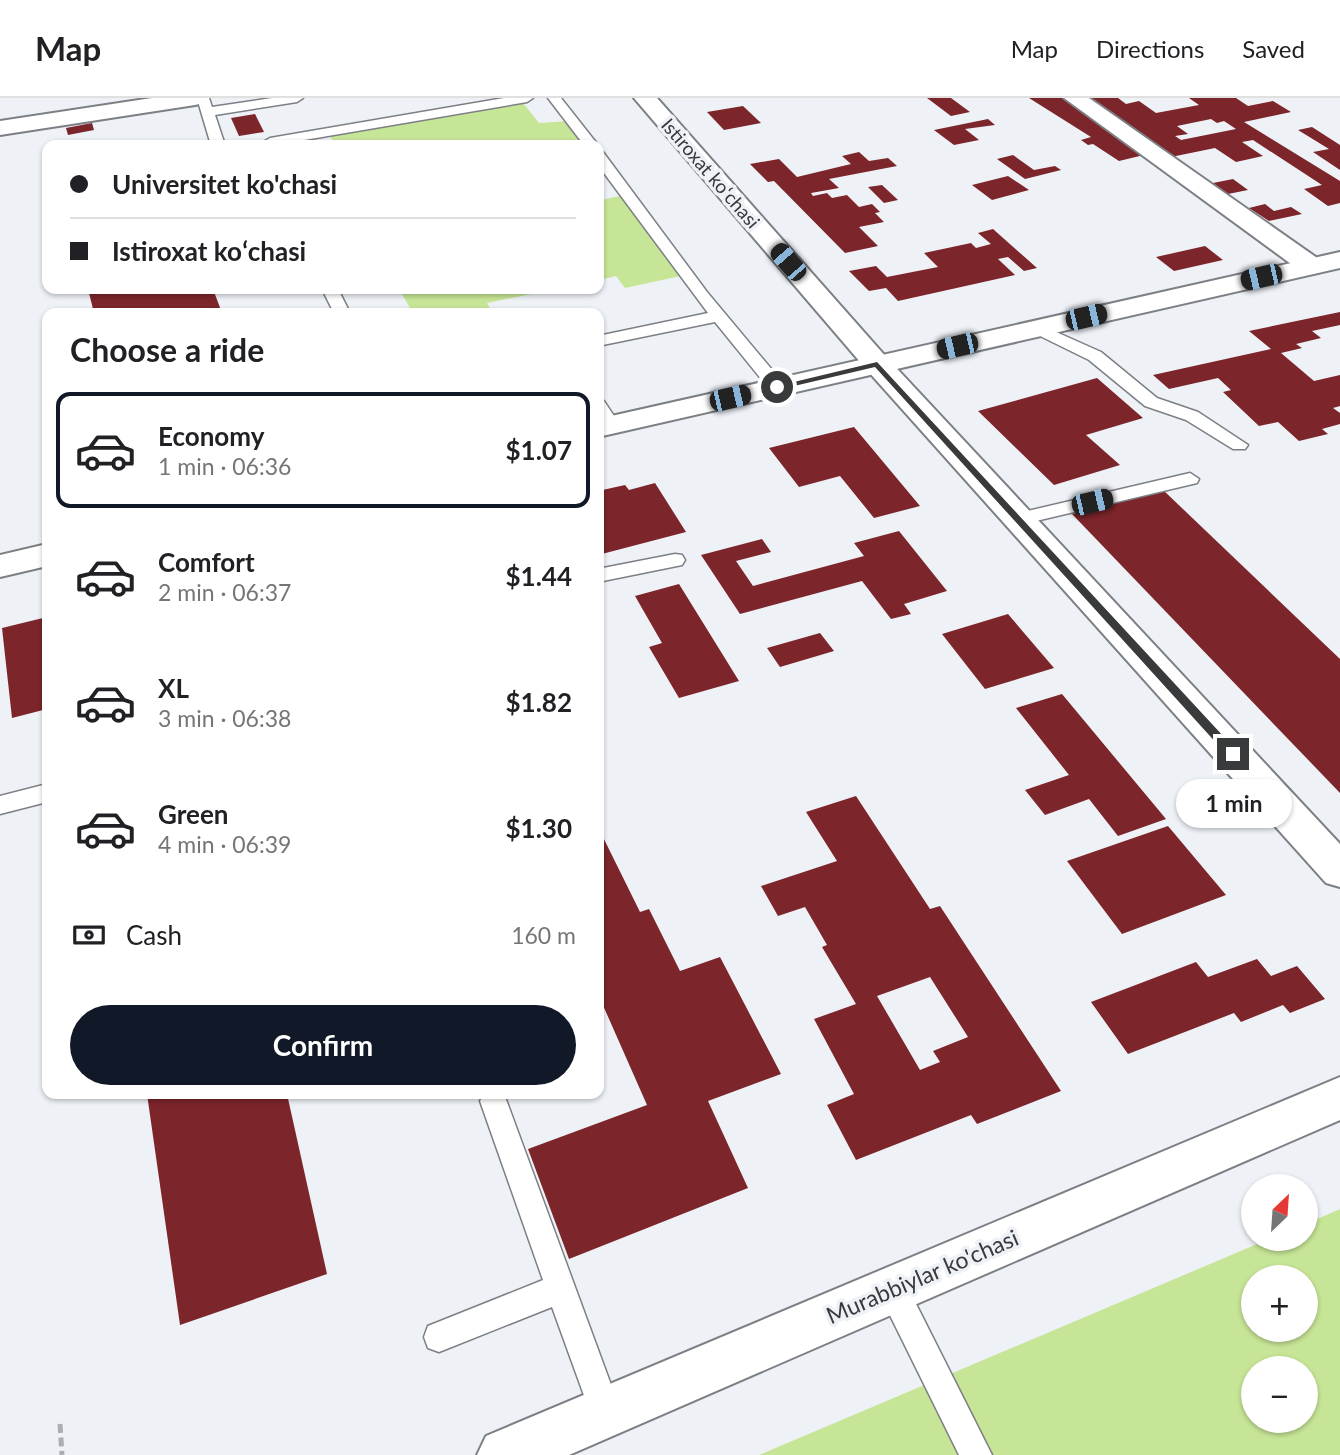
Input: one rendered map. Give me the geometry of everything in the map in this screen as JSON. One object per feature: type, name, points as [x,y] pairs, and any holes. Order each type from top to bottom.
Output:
[{"type":"street","name":"Istiroxat koʻchasi","points":[[645,98],[877,364],[1340,871]]},
{"type":"street","points":[[1075,98],[1311,266]]},
{"type":"street","points":[[0,128],[170,100],[201,105]]},
{"type":"street","points":[[604,419],[777,387],[1340,260]]},
{"type":"street","points":[[0,566],[42,556]]},
{"type":"street","name":"Murabbiylar ko'chasi","points":[[505,1455],[1340,1098]]},
{"type":"lane","points":[[203,98],[201,105],[216,140]]},
{"type":"lane","points":[[264,128],[297,98]]},
{"type":"lane","points":[[201,105],[264,128],[527,98]]},
{"type":"lane","points":[[554,98],[587,140]]},
{"type":"lane","points":[[604,163],[719,316],[777,387]]},
{"type":"lane","points":[[604,340],[719,316]]},
{"type":"lane","points":[[1036,328],[1095,356],[1151,402],[1192,416],[1239,445]]},
{"type":"lane","points":[[1018,519],[1190,479]]},
{"type":"lane","points":[[604,575],[675,560]]},
{"type":"lane","points":[[0,806],[42,794]]},
{"type":"lane","points":[[494,1101],[605,1412]]},
{"type":"lane","points":[[439,1337],[561,1289]]},
{"type":"lane","points":[[892,1289],[976,1455]]},
{"type":"path","points":[[60,1424],[62,1455]]},
{"type":"green space","points":[[523,103],[539,123],[568,121],[583,140],[332,140],[330,136]]},
{"type":"green space","points":[[625,195],[690,274],[625,288],[616,276],[604,279],[604,199]]},
{"type":"green space","points":[[402,294],[531,294],[487,303],[490,308],[410,308]]},
{"type":"green space","points":[[1340,1209],[1340,1455],[759,1455],[1241,1251],[1318,1251],[1318,1219]]},
{"type":"building","points":[[927,98],[951,98],[970,112],[951,116]]},
{"type":"building","points":[[1029,98],[1066,98],[1148,154],[1119,161],[1093,144],[1088,145],[1081,140],[1091,137]]},
{"type":"building","points":[[1087,98],[1118,98],[1126,104],[1139,101],[1156,113],[1199,105],[1189,98],[1236,98],[1248,106],[1273,101],[1291,112],[1244,122],[1340,181],[1340,203],[1328,206],[1304,189],[1322,185],[1253,140],[1242,142],[1263,156],[1236,162],[1215,148],[1171,157]],"holes":[[[1211,119],[1217,123],[1224,121],[1236,129],[1181,140],[1175,136],[1188,134],[1177,126]]]},
{"type":"building","points":[[743,106],[761,123],[724,130],[707,112]]},
{"type":"building","points":[[255,114],[264,132],[239,136],[231,118]]},
{"type":"building","points":[[988,119],[995,125],[965,129],[979,140],[954,145],[934,130]]},
{"type":"building","points":[[92,123],[94,130],[68,135],[66,128]]},
{"type":"building","points":[[1312,127],[1340,145],[1340,170],[1313,152],[1329,149],[1298,130]]},
{"type":"building","points":[[859,152],[869,161],[888,158],[897,166],[829,179],[839,188],[811,193],[813,196],[827,193],[832,198],[847,195],[859,207],[872,204],[880,212],[875,213],[884,222],[859,227],[878,246],[845,253],[774,181],[768,182],[750,164],[779,159],[797,177],[851,164],[842,156]]},
{"type":"building","points":[[1013,155],[1034,170],[1055,166],[1061,170],[1025,179],[997,159]]},
{"type":"building","points":[[1008,176],[1029,190],[992,200],[972,185]]},
{"type":"building","points":[[1233,179],[1248,190],[1228,194],[1213,183]]},
{"type":"building","points":[[882,185],[898,200],[884,203],[868,187]]},
{"type":"building","points":[[1265,204],[1274,211],[1291,207],[1302,214],[1269,221],[1249,208]]},
{"type":"building","points":[[993,229],[1037,268],[1024,271],[1008,257],[998,259],[1015,275],[898,301],[886,288],[869,291],[849,271],[876,266],[887,277],[938,267],[924,253],[971,243],[976,248],[991,244],[978,233]]},
{"type":"building","points":[[1205,246],[1223,260],[1174,271],[1156,257]]},
{"type":"building","points":[[89,294],[215,294],[220,308],[93,308]]},
{"type":"building","points":[[1340,312],[1340,325],[1312,331],[1321,338],[1296,344],[1302,348],[1281,353],[1314,381],[1340,375],[1340,406],[1333,408],[1340,413],[1340,424],[1322,429],[1328,434],[1299,441],[1278,422],[1259,426],[1223,392],[1231,390],[1218,378],[1169,389],[1153,375],[1271,349],[1249,331]]},
{"type":"building","points":[[1097,378],[1143,418],[1086,435],[1120,465],[1054,485],[978,411]]},
{"type":"building","points":[[854,427],[920,506],[874,518],[840,476],[799,487],[769,448]]},
{"type":"building","points":[[655,483],[686,532],[604,553],[604,490],[625,485],[629,490]]},
{"type":"building","points":[[1162,489],[1340,659],[1340,793],[1072,514]]},
{"type":"building","points":[[899,531],[947,591],[904,604],[911,614],[891,619],[862,581],[740,614],[701,555],[762,539],[771,552],[736,561],[753,586],[864,556],[854,543]]},
{"type":"building","points":[[679,584],[739,681],[679,698],[649,647],[662,643],[635,596]]},
{"type":"building","points":[[1008,614],[1054,668],[985,689],[942,634]]},
{"type":"building","points":[[42,618],[42,710],[12,718],[2,628]]},
{"type":"building","points":[[820,633],[834,651],[780,667],[767,648]]},
{"type":"building","points":[[1062,694],[1166,819],[1118,836],[1089,799],[1045,815],[1025,790],[1069,775],[1016,708]]},
{"type":"building","points":[[856,796],[930,909],[940,906],[1061,1091],[977,1124],[971,1115],[856,1160],[827,1105],[854,1094],[814,1019],[856,1004],[822,947],[827,945],[805,907],[778,916],[761,886],[837,861],[806,812]],"holes":[[[930,977],[968,1037],[933,1051],[940,1062],[920,1070],[877,996]]]},
{"type":"building","points":[[1168,826],[1226,895],[1122,934],[1067,861]]},
{"type":"building","points":[[604,839],[640,912],[649,909],[680,971],[720,957],[781,1074],[708,1101],[748,1188],[569,1259],[528,1149],[647,1105],[604,1008]]},
{"type":"building","points":[[1257,959],[1271,976],[1297,966],[1325,999],[1290,1013],[1283,1005],[1241,1022],[1234,1013],[1128,1054],[1091,1002],[1196,962],[1208,977]]},
{"type":"building","points":[[148,1099],[288,1099],[327,1274],[180,1325]]},
{"type":"route","points":[[777,387],[877,364],[1233,754]]}]
